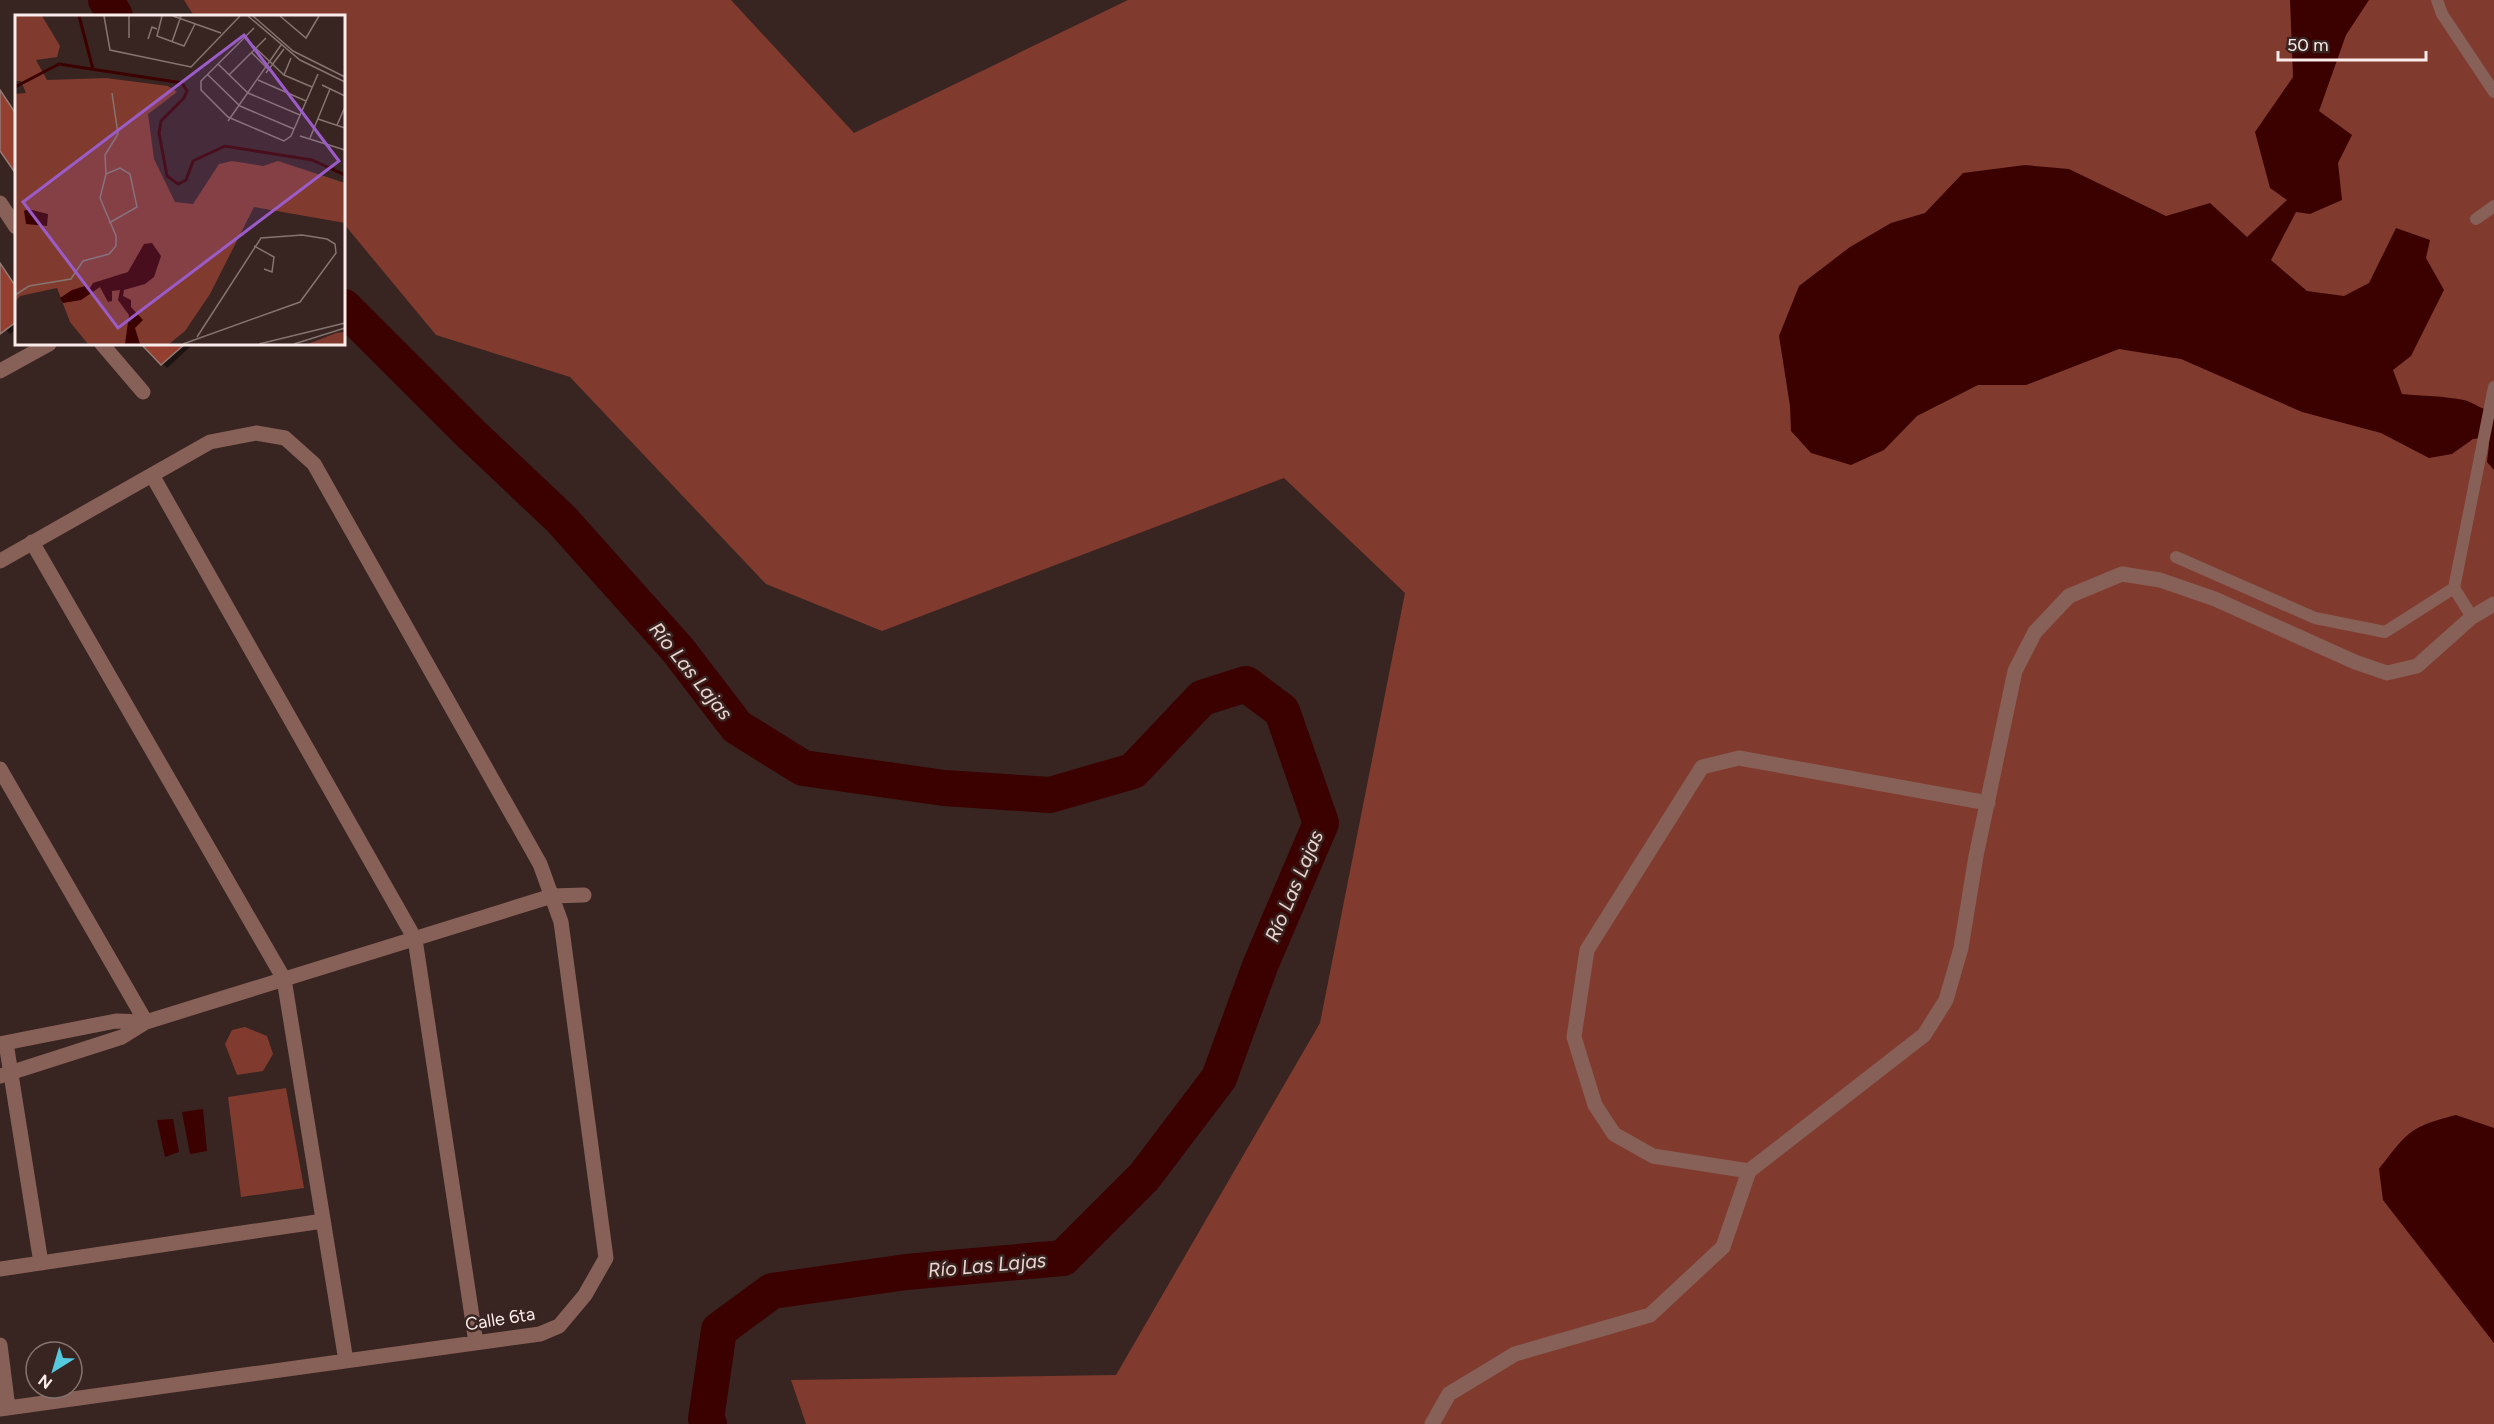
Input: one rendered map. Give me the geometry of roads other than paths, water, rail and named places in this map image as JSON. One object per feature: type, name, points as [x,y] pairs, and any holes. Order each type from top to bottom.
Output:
[{"type":"street","points":[[0,203],[15,226]]},
{"type":"street","points":[[0,371],[47,345]]},
{"type":"street","points":[[103,345],[143,392]]},
{"type":"street","name":"Calle 6ta","points":[[0,561],[210,442],[256,433],[285,438],[314,464],[540,864],[552,896],[561,922],[606,1258],[585,1295],[559,1326],[540,1334],[4,1408]]},
{"type":"street","points":[[152,475],[415,939],[476,1343]]},
{"type":"street","points":[[32,542],[284,980],[346,1361]]},
{"type":"street","points":[[1432,1424],[1449,1394],[1515,1354],[1650,1315],[1723,1247],[1749,1171],[1924,1035],[1946,1000],[1961,948],[1976,856],[2015,671],[2035,632],[2068,596],[2122,574],[2160,580],[2215,599],[2355,662],[2387,673],[2417,666],[2472,617],[2494,604]]},
{"type":"street","points":[[1749,1171],[1653,1156],[1614,1134],[1595,1105],[1574,1037],[1587,950],[1702,767],[1739,758],[1988,803]]},
{"type":"street","points":[[0,769],[146,1022]]},
{"type":"street","points":[[5,1074],[122,1037],[146,1022],[552,896],[584,894]]},
{"type":"street","points":[[41,1263],[5,1074],[3,1044],[116,1021],[146,1022]]},
{"type":"street","points":[[0,1269],[323,1221]]},
{"type":"street","points":[[0,1345],[4,1408]]},
{"type":"lane","points":[[2437,0],[2442,14],[2494,92]]},
{"type":"lane","points":[[2476,219],[2494,206]]},
{"type":"lane","points":[[2472,617],[2454,588],[2481,443],[2494,387]]},
{"type":"lane","points":[[2176,557],[2315,618],[2385,632],[2454,588]]},
{"type":"waterway","name":"Río Las Lajas","points":[[106,0],[114,15]]},
{"type":"waterway","name":"Río Las Lajas","points":[[345,308],[471,434],[561,519],[678,650],[737,727],[803,768],[944,788],[1050,795],[1133,771],[1202,698],[1246,684],[1282,711],[1321,823],[1260,966],[1219,1078],[1144,1177],[1063,1258],[906,1272],[772,1291],[719,1330],[706,1419],[709,1424]]}]
